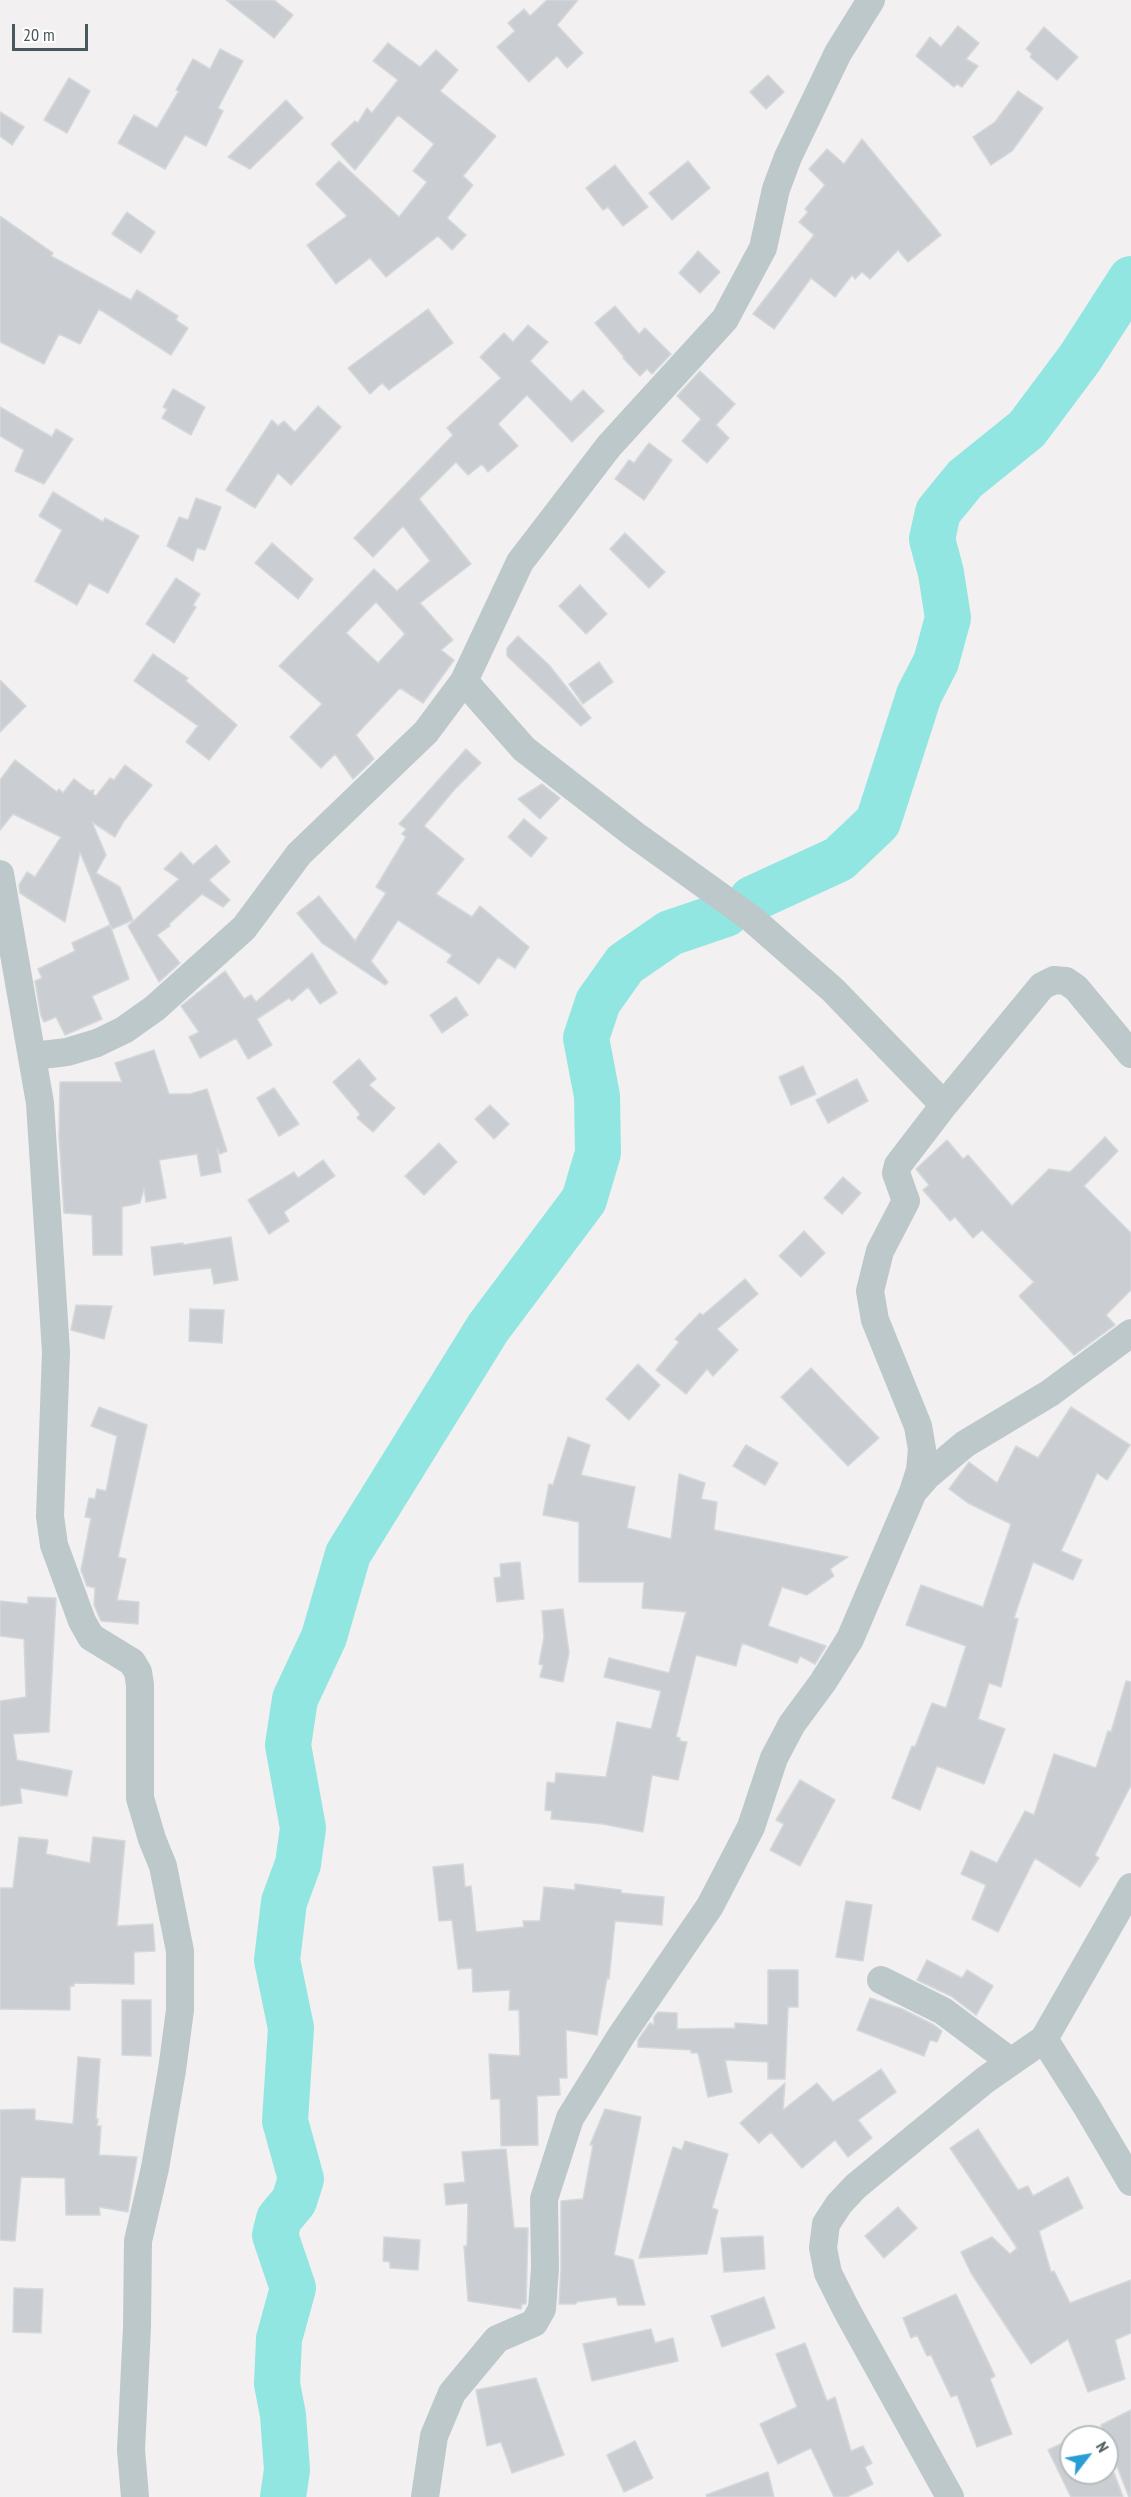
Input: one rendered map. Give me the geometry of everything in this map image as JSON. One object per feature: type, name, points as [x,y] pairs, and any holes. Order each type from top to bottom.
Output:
[{"type":"street","points":[[33,1056],[67,1052],[98,1043],[124,1030],[155,1008],[244,928],[299,854],[426,732],[464,681],[520,562],[609,446],[709,337],[730,310],[763,248],[776,189],[788,157],[838,53],[870,0]]},
{"type":"street","points":[[464,681],[524,749],[635,835],[753,919],[833,990],[944,1105]]},
{"type":"street","points":[[0,874],[40,1103],[56,1352],[50,1516],[54,1545],[82,1621],[92,1637],[132,1662],[138,1672],[140,1798],[163,1866],[180,1951],[180,2010],[172,2070],[155,2168],[138,2241],[137,2327],[131,2450],[135,2497]]},
{"type":"street","points":[[425,2497],[434,2436],[452,2393],[497,2339],[534,2323],[542,2309],[545,2268],[544,2199],[570,2118],[621,2036],[710,1906],[751,1827],[774,1758],[792,1724],[850,1639],[913,1492],[920,1470],[922,1449],[918,1426],[875,1320],[870,1292],[880,1251],[906,1201],[896,1173],[898,1165],[1042,986],[1054,980],[1066,981],[1076,988],[1131,1054]]},
{"type":"street","points":[[913,1492],[927,1476],[964,1444],[1050,1393],[1131,1333]]},
{"type":"street","points":[[950,2497],[828,2273],[824,2248],[826,2224],[839,2204],[856,2186],[1010,2061],[1044,2039],[1131,1887]]},
{"type":"street","points":[[881,1980],[943,2011],[1010,2061]]},
{"type":"street","points":[[1044,2039],[1131,2182]]},
{"type":"building","points":[[226,0],[274,0],[293,15],[274,38]]},
{"type":"building","points":[[547,0],[578,0],[557,25],[583,53],[567,68],[557,56],[529,82],[497,47],[515,31],[508,23],[524,9],[530,16]]},
{"type":"building","points":[[958,26],[979,43],[966,59],[978,66],[962,87],[957,84],[954,87],[916,56],[930,37],[941,47]]},
{"type":"building","points":[[1044,27],[1078,57],[1057,80],[1030,57],[1032,54],[1026,49]]},
{"type":"building","points":[[388,43],[420,67],[436,50],[458,70],[440,91],[496,136],[463,176],[473,185],[447,218],[466,235],[452,250],[438,236],[386,277],[370,258],[336,284],[307,245],[347,216],[316,184],[339,161],[399,217],[427,182],[413,171],[434,144],[398,115],[355,170],[331,144],[355,121],[358,123],[367,108],[372,113],[398,80],[373,61]]},
{"type":"building","points":[[220,49],[243,61],[218,108],[223,111],[206,146],[185,135],[165,169],[118,143],[134,115],[157,128],[179,91],[176,90],[193,59],[210,69]]},
{"type":"building","points":[[768,75],[784,92],[766,109],[750,92]]},
{"type":"building","points":[[69,78],[90,91],[67,133],[44,120]]},
{"type":"building","points":[[1018,91],[1043,108],[1012,151],[991,165],[973,137],[995,122]]},
{"type":"building","points":[[286,100],[303,118],[250,169],[228,157]]},
{"type":"building","points":[[0,112],[24,127],[12,145],[0,136]]},
{"type":"building","points":[[862,139],[941,235],[908,262],[898,250],[870,279],[862,272],[855,279],[852,275],[835,297],[811,278],[774,329],[753,314],[814,235],[799,222],[808,212],[805,209],[825,185],[809,169],[827,149],[844,164]]},
{"type":"building","points":[[688,161],[710,188],[672,220],[649,193]]},
{"type":"building","points":[[615,165],[648,207],[623,226],[608,207],[603,210],[586,188]]},
{"type":"building","points":[[127,212],[155,232],[141,253],[112,234]]},
{"type":"building","points":[[0,216],[53,253],[51,256],[131,300],[137,290],[178,316],[176,320],[188,328],[171,355],[99,309],[80,344],[59,334],[44,364],[0,342]]},
{"type":"building","points":[[698,251],[720,272],[700,293],[679,273]]},
{"type":"building","points":[[615,306],[639,334],[645,328],[671,354],[652,374],[647,369],[640,376],[595,323]]},
{"type":"building","points":[[428,309],[453,343],[389,390],[382,383],[370,394],[348,368]]},
{"type":"building","points":[[528,325],[548,342],[530,361],[571,402],[583,390],[604,411],[572,442],[527,395],[498,424],[518,446],[488,472],[482,464],[468,475],[456,462],[419,499],[471,564],[420,603],[453,640],[441,650],[454,660],[423,703],[400,688],[356,735],[374,759],[353,779],[335,754],[321,768],[290,737],[322,704],[279,666],[374,569],[397,591],[430,561],[403,526],[373,557],[354,538],[453,435],[447,428],[501,378],[480,357],[504,333],[513,342]],"holes":[[[376,602],[405,634],[378,663],[346,633]]]},
{"type":"building","points":[[700,371],[735,404],[716,425],[729,438],[707,463],[682,441],[701,419],[677,396]]},
{"type":"building","points":[[173,389],[205,407],[191,435],[162,418],[167,409],[163,407]]},
{"type":"building","points":[[318,406],[341,427],[291,485],[278,473],[255,508],[226,490],[272,420],[278,426],[284,421],[295,432]]},
{"type":"building","points":[[0,407],[52,437],[56,429],[73,439],[44,484],[15,471],[24,450],[0,436]]},
{"type":"building","points":[[649,443],[672,460],[644,500],[615,479],[629,460],[634,463]]},
{"type":"building","points":[[53,492],[103,522],[105,518],[139,536],[108,593],[89,583],[77,605],[35,581],[62,530],[39,516]]},
{"type":"building","points":[[196,498],[221,507],[205,550],[197,548],[193,561],[167,546],[179,517],[188,520]]},
{"type":"building","points":[[625,533],[665,572],[649,588],[610,549]]},
{"type":"building","points":[[272,543],[313,579],[298,599],[255,563]]},
{"type":"building","points":[[176,578],[200,594],[193,605],[196,607],[174,643],[146,624]]},
{"type":"building","points":[[580,585],[607,614],[586,634],[559,606]]},
{"type":"building","points":[[518,636],[549,665],[591,718],[581,726],[507,656],[507,648]]},
{"type":"building","points":[[153,654],[188,678],[186,681],[237,725],[209,760],[186,742],[198,726],[134,681]]},
{"type":"building","points":[[599,662],[613,682],[583,704],[569,684]]},
{"type":"building","points":[[0,680],[26,706],[0,732]]},
{"type":"building","points":[[466,749],[481,763],[455,789],[424,826],[464,859],[436,894],[472,917],[480,906],[529,947],[515,968],[498,957],[479,984],[447,962],[452,955],[398,920],[371,961],[388,982],[385,985],[322,943],[297,913],[319,896],[355,941],[386,893],[376,887],[406,837],[402,834],[406,829],[399,824]]},
{"type":"building","points":[[15,760],[57,792],[59,789],[63,793],[74,779],[90,791],[94,790],[93,794],[96,796],[110,778],[114,780],[125,765],[152,785],[124,821],[115,837],[92,822],[106,855],[96,873],[120,887],[133,920],[112,929],[80,852],[65,922],[20,893],[19,885],[27,872],[35,877],[61,837],[13,814],[0,830],[0,780]]},
{"type":"building","points":[[542,784],[560,798],[540,819],[518,799]]},
{"type":"building","points":[[524,819],[547,838],[531,857],[508,837]]},
{"type":"building","points":[[216,845],[230,862],[209,880],[230,900],[223,907],[202,894],[169,924],[170,926],[157,935],[180,963],[159,982],[128,926],[179,879],[164,869],[181,852],[193,865]]},
{"type":"building","points":[[110,925],[129,979],[92,996],[102,1019],[65,1035],[56,1017],[44,1022],[41,1016],[35,981],[42,978],[38,969],[75,951],[72,943]]},
{"type":"building","points":[[312,953],[337,993],[320,1004],[308,987],[292,1001],[289,998],[257,1019],[272,1045],[248,1059],[236,1038],[200,1058],[189,1037],[199,1032],[181,1006],[225,971],[244,999],[251,995],[256,1002]]},
{"type":"building","points":[[456,997],[468,1015],[442,1033],[430,1015]]},
{"type":"building","points":[[154,1050],[169,1094],[190,1094],[207,1089],[227,1151],[220,1154],[217,1148],[221,1172],[201,1176],[197,1154],[159,1160],[166,1198],[146,1202],[144,1188],[140,1203],[122,1207],[122,1255],[93,1255],[92,1215],[64,1213],[59,1137],[60,1082],[122,1082],[115,1063]]},
{"type":"building","points":[[359,1059],[376,1079],[369,1085],[395,1108],[373,1132],[357,1118],[360,1114],[333,1082]]},
{"type":"building","points":[[803,1066],[816,1094],[791,1105],[779,1077]]},
{"type":"building","points":[[857,1079],[868,1101],[828,1123],[816,1100]]},
{"type":"building","points":[[274,1088],[299,1124],[279,1136],[257,1098]]},
{"type":"building","points":[[490,1105],[509,1124],[494,1139],[475,1119]]},
{"type":"building","points":[[1105,1137],[1118,1151],[1084,1186],[1131,1233],[1131,1290],[1106,1315],[1115,1325],[1074,1355],[1019,1296],[1034,1282],[982,1230],[973,1238],[955,1217],[950,1221],[923,1190],[929,1185],[916,1169],[947,1140],[963,1159],[968,1155],[1012,1206],[1049,1169],[1070,1172]]},
{"type":"building","points":[[439,1143],[457,1162],[424,1195],[405,1176]]},
{"type":"building","points":[[323,1160],[335,1176],[284,1212],[289,1221],[269,1234],[248,1200],[294,1172],[298,1178]]},
{"type":"building","points":[[843,1177],[861,1193],[842,1214],[824,1198]]},
{"type":"building","points":[[804,1231],[825,1253],[801,1277],[779,1256]]},
{"type":"building","points":[[231,1237],[238,1280],[214,1284],[211,1268],[154,1275],[151,1247],[183,1243],[183,1245]]},
{"type":"building","points":[[745,1279],[758,1294],[717,1329],[738,1350],[713,1376],[707,1369],[686,1394],[656,1370],[679,1342],[675,1339],[700,1313],[703,1315]]},
{"type":"building","points":[[76,1305],[112,1306],[104,1339],[71,1330]]},
{"type":"building","points":[[190,1309],[224,1310],[222,1343],[189,1341]]},
{"type":"building","points":[[638,1364],[660,1385],[629,1420],[606,1399]]},
{"type":"building","points":[[811,1368],[879,1438],[848,1466],[781,1397]]},
{"type":"building","points":[[99,1407],[147,1425],[118,1557],[126,1559],[117,1600],[139,1602],[138,1624],[101,1621],[94,1605],[95,1588],[87,1586],[81,1570],[91,1518],[85,1517],[89,1498],[95,1499],[97,1489],[106,1491],[117,1436],[91,1426]]},
{"type":"building","points":[[1071,1407],[1130,1445],[1107,1480],[1097,1473],[1061,1551],[1082,1560],[1073,1580],[1033,1562],[1014,1618],[1018,1619],[1001,1687],[989,1683],[978,1719],[1005,1729],[984,1784],[937,1766],[920,1810],[892,1798],[932,1703],[946,1708],[966,1646],[906,1625],[921,1585],[983,1607],[1011,1524],[968,1503],[949,1489],[969,1462],[997,1483],[1016,1446],[1038,1458]]},
{"type":"building","points":[[568,1437],[590,1445],[581,1475],[635,1487],[627,1528],[671,1539],[679,1474],[705,1483],[701,1499],[717,1502],[714,1530],[848,1557],[830,1569],[834,1576],[807,1595],[782,1587],[768,1626],[826,1646],[815,1664],[800,1656],[797,1663],[742,1643],[736,1666],[696,1655],[676,1737],[680,1738],[680,1741],[687,1742],[678,1780],[652,1775],[643,1832],[603,1824],[551,1819],[552,1811],[545,1810],[547,1782],[555,1783],[556,1773],[606,1777],[617,1722],[651,1729],[661,1691],[604,1677],[609,1658],[669,1673],[686,1612],[642,1608],[644,1582],[579,1582],[579,1522],[543,1515],[549,1484],[553,1485]]},
{"type":"building","points":[[746,1445],[778,1463],[765,1485],[733,1466]]},
{"type":"building","points":[[520,1562],[524,1599],[497,1602],[494,1578],[501,1577],[500,1564]]},
{"type":"building","points":[[28,1597],[56,1598],[49,1732],[13,1734],[17,1760],[72,1771],[67,1796],[20,1788],[22,1803],[0,1806],[0,1701],[26,1697],[24,1639],[0,1636],[0,1601],[28,1604]]},
{"type":"building","points":[[563,1609],[569,1653],[563,1682],[540,1677],[543,1665],[539,1664],[544,1637],[542,1611]]},
{"type":"building","points":[[1126,1681],[1131,1682],[1131,1785],[1095,1855],[1099,1858],[1080,1887],[1035,1858],[998,1932],[972,1919],[986,1885],[961,1874],[971,1851],[997,1863],[1025,1811],[1034,1815],[1054,1754],[1096,1768],[1108,1731],[1111,1732]]},
{"type":"building","points":[[800,1780],[835,1800],[800,1866],[770,1850],[784,1824],[776,1820]]},
{"type":"building","points":[[19,1837],[48,1840],[46,1854],[90,1863],[93,1837],[125,1841],[117,1926],[153,1924],[155,1951],[134,1952],[134,1984],[74,1983],[74,1986],[70,1986],[70,2010],[0,2009],[0,1888],[13,1888]]},
{"type":"building","points":[[463,1864],[465,1887],[471,1886],[476,1932],[524,1927],[523,1921],[540,1921],[544,1887],[575,1890],[575,1884],[621,1890],[621,1893],[664,1897],[662,1925],[615,1921],[609,1979],[607,1978],[597,2035],[566,2030],[567,2078],[559,2078],[560,2095],[537,2096],[538,2145],[501,2146],[500,2099],[491,2099],[489,2054],[520,2056],[519,2010],[509,2010],[510,1990],[473,1992],[472,1968],[458,1969],[452,1920],[439,1921],[433,1867]]},
{"type":"building","points":[[846,1901],[872,1905],[863,1961],[836,1957]]},
{"type":"building","points":[[927,1960],[962,1978],[967,1970],[993,1986],[976,2015],[951,1996],[917,1980]]},
{"type":"building","points":[[768,1970],[798,1970],[798,2007],[788,2007],[785,2079],[768,2079],[768,2062],[725,2060],[732,2092],[708,2097],[698,2053],[691,2053],[691,2050],[638,2047],[638,2040],[650,2023],[654,2025],[654,2017],[658,2012],[677,2013],[677,2029],[735,2028],[735,2023],[768,2025]]},
{"type":"building","points":[[870,1998],[902,2009],[934,2025],[942,2031],[937,2042],[930,2040],[924,2056],[857,2030]]},
{"type":"building","points":[[122,2000],[151,2000],[151,2056],[122,2055]]},
{"type":"building","points":[[78,2057],[100,2059],[96,2119],[98,2119],[97,2126],[101,2126],[99,2155],[137,2157],[128,2212],[99,2207],[100,2215],[66,2215],[65,2178],[21,2177],[15,2241],[0,2240],[0,2110],[35,2109],[35,2120],[73,2124]]},
{"type":"building","points":[[881,2069],[896,2092],[858,2120],[872,2138],[848,2157],[835,2140],[802,2168],[771,2132],[759,2143],[740,2123],[785,2083],[783,2110],[817,2083],[833,2102]]},
{"type":"building","points":[[605,2109],[641,2117],[614,2255],[633,2260],[645,2305],[618,2305],[616,2297],[576,2302],[576,2304],[559,2304],[561,2201],[583,2199],[593,2145],[590,2145]]},
{"type":"building","points":[[978,2129],[1018,2190],[1028,2186],[1033,2196],[1068,2177],[1083,2208],[1039,2231],[1051,2272],[1054,2271],[1070,2303],[1131,2280],[1131,2333],[1115,2340],[1125,2379],[1088,2392],[1068,2339],[1031,2364],[971,2273],[961,2252],[992,2237],[1010,2254],[1017,2248],[950,2148]]},
{"type":"building","points":[[685,2141],[728,2154],[712,2208],[718,2210],[707,2254],[639,2258],[673,2147],[682,2150]]},
{"type":"building","points":[[506,2149],[514,2228],[528,2228],[526,2304],[522,2304],[521,2309],[468,2301],[464,2246],[467,2246],[468,2203],[446,2205],[444,2184],[465,2182],[462,2152]]},
{"type":"building","points":[[898,2207],[917,2228],[884,2258],[865,2236]]},
{"type":"building","points":[[763,2236],[765,2269],[724,2272],[721,2238]]},
{"type":"building","points":[[384,2237],[420,2240],[418,2270],[390,2268],[390,2262],[383,2261]]},
{"type":"building","points":[[14,2288],[43,2289],[41,2333],[13,2332]]},
{"type":"building","points":[[956,2294],[995,2376],[990,2379],[1012,2434],[977,2447],[957,2395],[951,2397],[931,2355],[927,2356],[917,2335],[911,2338],[903,2318]]},
{"type":"building","points":[[764,2297],[775,2328],[722,2347],[711,2316]]},
{"type":"building","points":[[651,2329],[655,2343],[673,2338],[678,2361],[592,2381],[583,2344]]},
{"type":"building","points":[[805,2343],[827,2401],[835,2397],[851,2451],[863,2446],[872,2463],[865,2467],[873,2484],[847,2497],[834,2497],[811,2448],[778,2464],[760,2424],[797,2407],[776,2354]]},
{"type":"building","points":[[536,2378],[564,2455],[512,2473],[501,2442],[487,2446],[476,2390]]},
{"type":"building","points":[[1131,2410],[1131,2497],[1129,2497],[1119,2471],[1119,2425],[1101,2425]]},
{"type":"building","points":[[635,2441],[653,2478],[624,2492],[607,2455]]},
{"type":"building","points":[[1059,2445],[1059,2472],[1048,2450]]},
{"type":"building","points":[[768,2472],[774,2497],[707,2497],[706,2495]]},
{"type":"building","points":[[1065,2485],[1118,2485],[1123,2497],[1071,2497]]},
{"type":"waterway","points":[[752,899],[839,859],[878,822],[919,695],[936,662],[948,618],[941,573],[932,539],[938,512],[965,479],[1027,429],[1080,358],[1131,279]]},
{"type":"waterway","points":[[283,2497],[287,2470],[283,2415],[277,2384],[279,2339],[293,2288],[275,2235],[279,2219],[294,2201],[301,2179],[285,2121],[291,2028],[277,1960],[284,1902],[298,1864],[303,1828],[288,1745],[295,1699],[324,1637],[348,1554],[488,1328],[584,1200],[598,1153],[597,1096],[586,1038],[598,1002],[625,964],[670,933],[726,914]]}]
